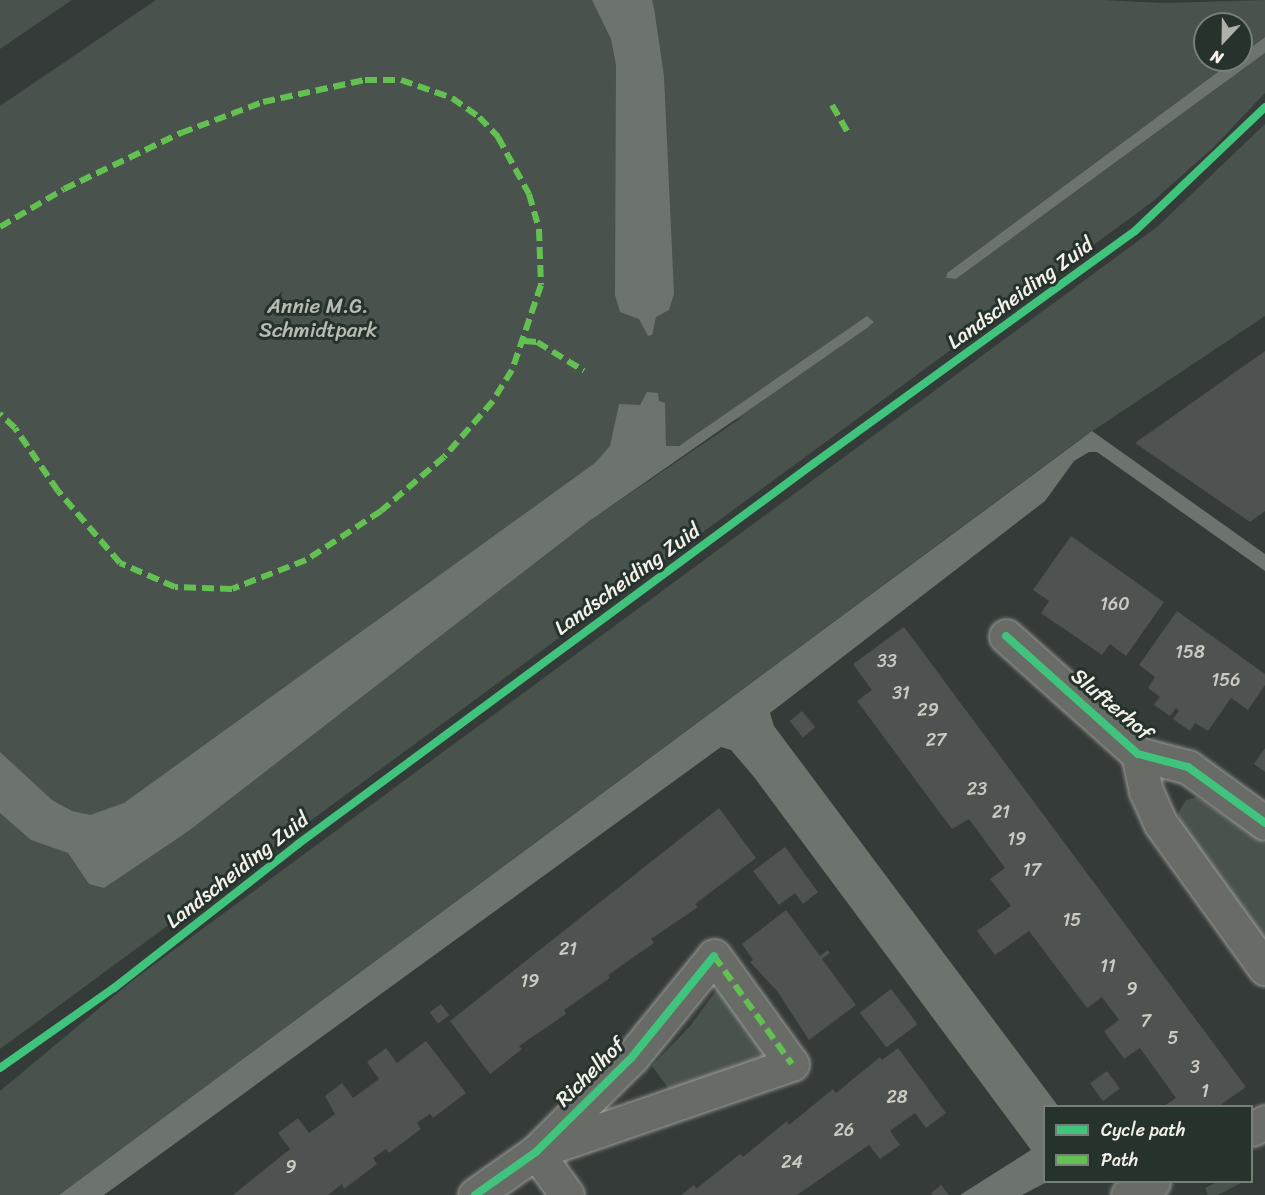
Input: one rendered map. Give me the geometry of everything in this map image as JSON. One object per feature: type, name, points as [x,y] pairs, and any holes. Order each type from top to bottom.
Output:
[{"type":"street","name":"Slufterhof","points":[[1006,636],[1138,754],[1188,767],[1265,824]]},
{"type":"street","name":"Slufterhof","points":[[1138,754],[1146,791],[1161,824],[1265,968]]},
{"type":"street","name":"Richelhof","points":[[475,1195],[536,1152],[632,1057],[714,956],[792,1064],[536,1152]]},
{"type":"street","points":[[536,1152],[567,1195]]},
{"type":"street","points":[[1128,1195],[1151,1183]]},
{"type":"green space","points":[[0,0],[72,0],[0,49]]},
{"type":"green space","name":"Annie M.G. Schmidtpark","points":[[156,0],[1103,0],[1163,3],[1265,0],[1265,37],[1253,46],[1253,12],[1193,12],[1193,72],[1218,72],[947,273],[946,278],[956,279],[1239,72],[1253,72],[1253,62],[1265,53],[1265,93],[1214,147],[1152,202],[0,1049],[0,106]],"holes":[[[744,416],[588,522],[190,830],[149,856],[673,448]]]},
{"type":"green space","points":[[1265,124],[1265,316],[1079,440],[59,1195],[0,1195],[0,1091],[133,980],[1157,227]]},
{"type":"green space","points":[[1197,797],[1265,843],[1265,943],[1184,837],[1178,813],[1186,800]]},
{"type":"green space","points":[[721,984],[772,1053],[672,1093],[652,1066],[690,1026]]},
{"type":"green space","points":[[1215,1183],[1241,1183],[1218,1195],[1208,1195],[1205,1188]]},
{"type":"shaded area","points":[[592,0],[652,0],[654,8],[664,76],[674,294],[669,310],[656,317],[652,335],[648,336],[639,319],[620,312],[615,295],[616,65],[611,39]]},
{"type":"shaded area","points":[[1265,37],[1265,53],[1253,62],[1253,46]]},
{"type":"shaded area","points":[[1218,72],[1239,72],[956,279],[946,278],[947,273]]},
{"type":"shaded area","points":[[867,316],[874,322],[867,328],[588,522],[190,830],[104,888],[89,884],[68,853],[31,840],[0,813],[0,752],[52,800],[72,811],[90,815],[124,803],[595,463],[610,446],[619,404],[640,405],[647,392],[658,393],[659,401],[665,403],[666,446],[679,446]]},
{"type":"shaded area","points":[[1092,431],[1265,554],[1265,571],[1097,452],[1089,452],[1074,461],[1045,501],[770,713],[774,726],[1057,1105],[1043,1105],[1043,1183],[1045,1183],[1022,1195],[960,1195],[1031,1150],[754,777],[731,750],[721,747],[104,1195],[59,1195]]},
{"type":"building","points":[[1265,351],[1265,511],[1250,522],[1135,443]]},
{"type":"building","points":[[1071,536],[1164,602],[1126,656],[1110,644],[1102,655],[1041,613],[1049,601],[1033,590]]},
{"type":"building","points":[[1177,611],[1265,674],[1265,685],[1248,710],[1231,698],[1208,731],[1195,723],[1190,731],[1173,719],[1179,711],[1176,708],[1170,716],[1154,705],[1160,697],[1148,688],[1155,677],[1139,665]]},
{"type":"building","points":[[904,627],[1246,1087],[1220,1105],[1166,1105],[1176,1098],[1140,1048],[1124,1059],[1104,1031],[1119,1020],[1102,997],[1087,1008],[1029,931],[995,955],[977,931],[1011,906],[990,879],[1005,868],[969,819],[952,829],[857,701],[872,690],[853,664]]},
{"type":"building","points":[[802,711],[815,727],[803,737],[790,721]]},
{"type":"building","points":[[1265,748],[1265,772],[1254,764]]},
{"type":"building","points":[[719,808],[756,858],[695,904],[698,907],[651,939],[654,943],[608,975],[610,978],[564,1010],[566,1014],[519,1046],[522,1049],[490,1074],[450,1021]]},
{"type":"building","points":[[785,847],[818,892],[803,904],[795,893],[779,905],[753,871]]},
{"type":"building","points":[[786,910],[820,956],[828,950],[830,953],[822,959],[856,1005],[809,1040],[777,991],[750,962],[753,960],[742,944]]},
{"type":"building","points":[[891,989],[917,1024],[886,1048],[860,1012]]},
{"type":"building","points":[[441,1004],[449,1015],[438,1024],[430,1012]]},
{"type":"building","points":[[426,1041],[466,1093],[433,1118],[430,1114],[417,1123],[421,1129],[389,1153],[386,1149],[373,1158],[377,1164],[344,1189],[342,1184],[328,1195],[233,1195],[290,1149],[278,1133],[298,1118],[309,1133],[335,1114],[325,1096],[342,1083],[353,1098],[379,1079],[367,1062],[386,1048],[397,1063]]},
{"type":"building","points":[[898,1048],[946,1113],[926,1128],[915,1113],[890,1131],[900,1145],[880,1159],[869,1145],[797,1195],[681,1195],[694,1185],[696,1189],[740,1154],[743,1157],[787,1121],[789,1125],[833,1089],[836,1093],[880,1057],[882,1060]]},
{"type":"building","points":[[1107,1071],[1120,1089],[1103,1101],[1090,1083]]},
{"type":"building","points":[[941,1185],[949,1195],[931,1193]]},
{"type":"marked path","points":[[0,227],[64,189],[181,133],[263,102],[365,80],[401,80],[452,98],[479,117],[498,137],[529,194],[539,229],[541,285],[512,370],[493,401],[444,457],[381,511],[306,560],[232,589],[175,587],[120,563],[58,491],[15,428],[0,414]]},
{"type":"marked path","points":[[832,105],[848,133]]},
{"type":"marked path","points":[[524,341],[537,342],[584,371]]},
{"type":"marked path","points":[[714,956],[792,1064]]},
{"type":"cycle path","name":"Landscheiding Zuid","points":[[0,1068],[114,988],[298,844],[813,464],[1135,231],[1265,107]]},
{"type":"cycle path","points":[[1006,636],[1138,754],[1188,767],[1265,823]]},
{"type":"cycle path","points":[[475,1195],[536,1152],[632,1057],[714,956]]}]
